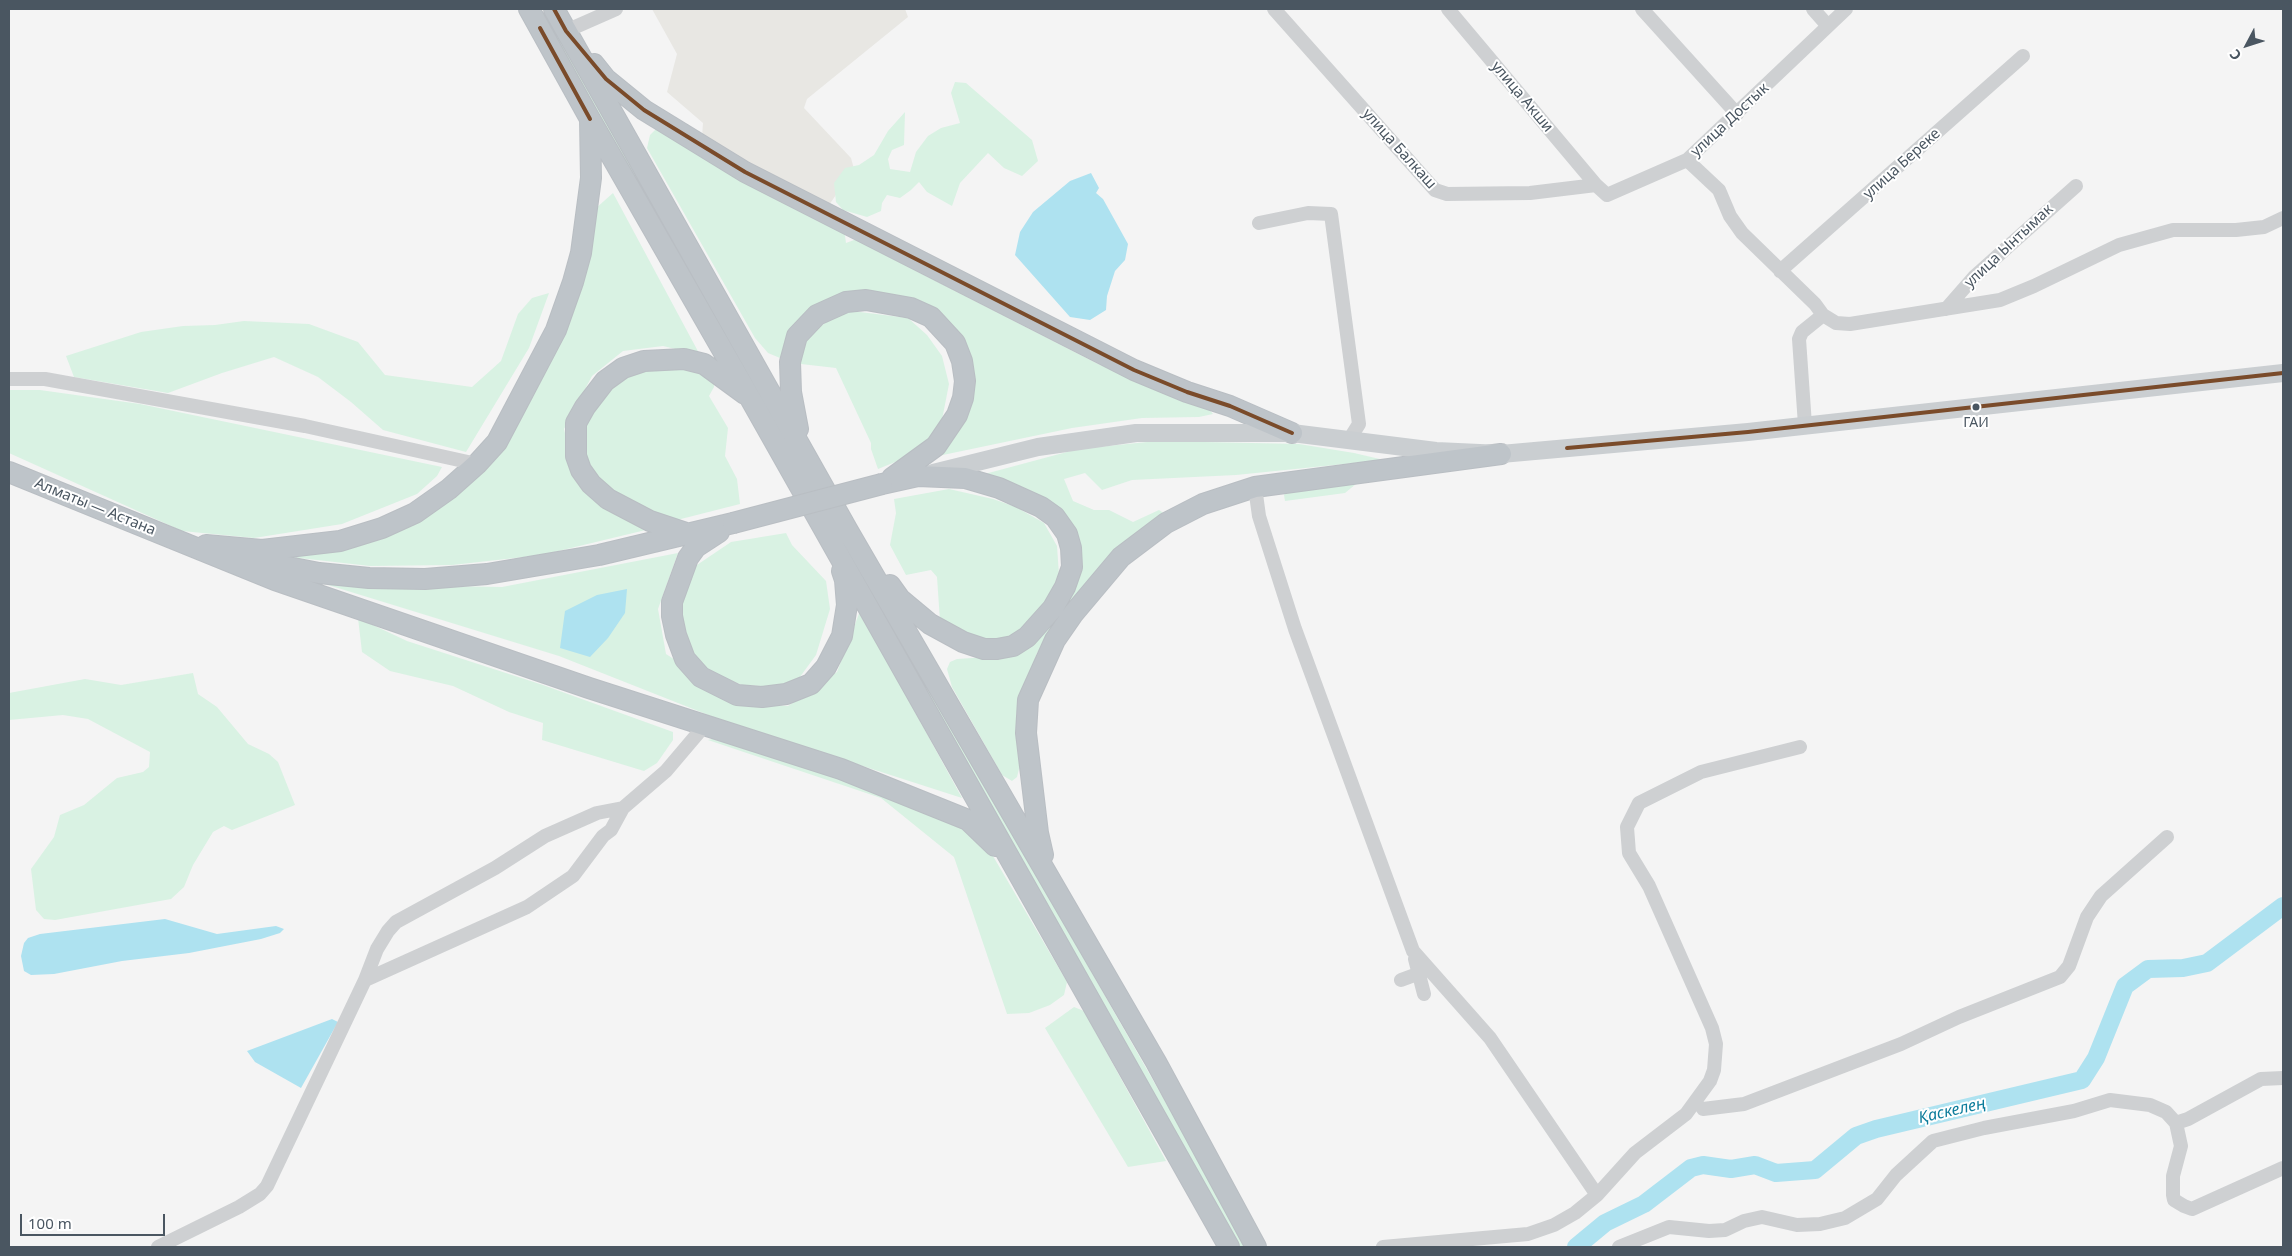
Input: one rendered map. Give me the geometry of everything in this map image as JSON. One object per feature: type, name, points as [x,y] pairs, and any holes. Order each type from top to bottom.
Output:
[{"type":"highway","points":[[530,9],[590,119],[750,398],[839,535],[1064,902],[1156,1062],[1256,1247]]},
{"type":"highway","points":[[554,9],[808,459]]},
{"type":"highway","points":[[566,31],[606,79],[644,110],[745,172],[1134,370],[1187,392],[1230,406],[1292,434]]},
{"type":"highway","points":[[182,542],[262,550],[340,541],[382,528],[415,513],[477,464],[497,442],[516,406],[556,330],[573,282],[581,254],[591,178],[590,119]]},
{"type":"highway","points":[[882,484],[936,446],[957,415],[965,381],[962,361],[955,343],[931,317],[911,308],[866,300],[846,302],[817,314],[797,336],[790,362],[791,392],[795,418],[808,459],[839,535],[1008,859],[1229,1247]]},
{"type":"highway","points":[[689,534],[650,521],[608,499],[592,484],[581,470],[576,456],[576,424],[584,407],[605,381],[623,368],[644,361],[684,359],[704,364],[750,398]]},
{"type":"highway","points":[[1064,902],[1044,857],[1038,833],[1028,761],[1026,733],[1028,700],[1055,640],[1073,614],[1121,557],[1166,522],[1203,504],[1254,487],[1501,454]]},
{"type":"highway","name":"Алматы — Астана","points":[[9,472],[182,542]]},
{"type":"highway","points":[[182,542],[234,557],[319,572],[369,578],[425,579],[487,574],[599,555],[918,476],[966,478],[999,488],[1041,507],[1055,517],[1067,534],[1072,548],[1072,567],[1065,587],[1053,608],[1027,636],[1013,646],[984,649],[963,642],[930,624],[900,599],[839,535]]},
{"type":"highway","points":[[733,523],[696,547],[688,558],[672,602],[672,616],[676,635],[685,659],[701,677],[737,695],[762,697],[786,694],[811,684],[826,667],[842,636],[847,605],[839,535]]},
{"type":"highway","points":[[182,542],[275,580],[705,725],[842,769],[968,820],[1008,859]]},
{"type":"main road","points":[[918,476],[1038,447],[1136,433],[1292,434],[1436,451],[1501,454],[1805,425],[2283,374]]},
{"type":"street","points":[[566,31],[616,9]]},
{"type":"street","name":"улица Балкаш","points":[[1274,9],[1435,190],[1447,194],[1530,193],[1596,185]]},
{"type":"street","name":"улица Акши","points":[[1448,9],[1596,185]]},
{"type":"street","points":[[1642,9],[1737,114]]},
{"type":"street","points":[[1813,9],[1828,26]]},
{"type":"street","name":"улица Достык","points":[[1596,185],[1607,194],[1687,160],[1846,9]]},
{"type":"street","name":"улица Береке","points":[[1780,271],[2023,56]]},
{"type":"street","points":[[1687,160],[1719,190],[1730,216],[1742,233],[1823,314],[1836,323],[1850,324],[2000,300],[2034,286],[2119,245],[2173,230],[2236,230],[2264,227],[2283,218]]},
{"type":"street","name":"улица Ынтымак","points":[[1946,309],[1974,277],[2076,186]]},
{"type":"street","points":[[1259,223],[1308,213],[1331,214],[1358,424],[1349,440]]},
{"type":"street","points":[[1805,425],[1799,339],[1802,332],[1823,314]]},
{"type":"street","points":[[9,379],[45,379],[305,426],[477,464]]},
{"type":"street","points":[[1254,487],[1259,516],[1294,629],[1413,951],[1424,994]]},
{"type":"street","points":[[365,980],[527,907],[573,876],[603,836],[611,830],[623,808],[666,771],[705,725]]},
{"type":"street","points":[[1383,1247],[1528,1234],[1554,1225],[1575,1213],[1596,1195],[1635,1153],[1686,1114],[1702,1095],[1714,1070],[1716,1044],[1712,1028],[1649,886],[1628,853],[1627,827],[1639,803],[1701,772],[1800,747]]},
{"type":"street","points":[[158,1247],[239,1207],[260,1194],[267,1186],[365,980],[377,948],[396,922],[495,868],[545,836],[597,813],[623,808]]},
{"type":"street","points":[[1703,1109],[1744,1104],[1892,1047],[1960,1017],[2060,978],[2069,966],[2087,917],[2101,896],[2167,837]]},
{"type":"street","points":[[1413,951],[1490,1038],[1596,1195]]},
{"type":"street","points":[[1401,980],[1420,973]]},
{"type":"street","points":[[2176,1123],[2188,1120],[2261,1080],[2283,1078]]},
{"type":"street","points":[[1619,1247],[1669,1227],[1717,1231],[1762,1218],[1797,1225],[1820,1224],[1845,1218],[1877,1199],[1896,1174],[1933,1140],[2074,1111],[2110,1100],[2150,1105],[2166,1112],[2176,1123],[2181,1146],[2173,1176],[2173,1194],[2174,1200],[2184,1206],[2192,1209],[2283,1168]]},
{"type":"shaded area","points":[[652,9],[905,9],[908,17],[807,99],[804,108],[851,158],[854,169],[829,205],[702,137],[703,123],[667,92],[677,54]]},
{"type":"green space","points":[[544,19],[556,32],[1248,1247],[1240,1247],[910,672]]},
{"type":"green space","points":[[955,82],[966,83],[1032,140],[1038,161],[1022,176],[1004,168],[988,153],[960,183],[952,206],[927,192],[919,182],[900,198],[887,195],[882,203],[881,211],[867,217],[843,210],[836,202],[834,183],[845,168],[859,165],[874,155],[888,131],[905,112],[904,145],[892,150],[888,159],[890,169],[910,172],[916,152],[928,136],[941,128],[960,123],[951,93]]},
{"type":"green space","points":[[656,129],[844,229],[846,243],[862,237],[887,256],[1100,365],[1189,397],[1208,408],[1213,414],[1199,417],[1142,418],[1072,428],[938,456],[969,405],[953,333],[854,295],[787,348],[780,358],[768,353],[755,338],[647,148],[650,135]]},
{"type":"green space","points":[[613,193],[700,355],[663,346],[623,351],[592,376],[564,429],[575,474],[654,528],[542,555],[452,565],[370,566],[264,554],[416,520],[525,402],[595,209]]},
{"type":"green space","points":[[549,293],[529,348],[466,452],[383,430],[318,377],[274,357],[222,373],[168,393],[74,377],[66,356],[141,332],[183,326],[215,325],[244,321],[309,324],[358,342],[385,375],[472,387],[501,361],[518,314],[532,298]]},
{"type":"green space","points":[[852,311],[908,318],[927,335],[942,356],[949,384],[940,430],[910,456],[878,469],[871,449],[871,443],[836,368],[801,364],[801,349],[813,332],[829,320]]},
{"type":"green space","points":[[643,367],[686,367],[714,376],[714,387],[709,396],[728,428],[725,456],[737,479],[740,504],[677,520],[645,514],[600,483],[581,453],[589,411],[608,386]]},
{"type":"green space","points":[[9,390],[40,390],[140,404],[442,467],[437,476],[417,494],[342,524],[254,538],[182,531],[9,453]]},
{"type":"green space","points":[[1157,441],[1299,444],[1384,460],[1236,475],[1132,480],[1102,490],[1085,473],[1064,479],[1073,501],[1094,510],[1109,510],[1133,522],[1159,510],[1165,514],[1081,590],[1037,653],[1016,715],[1020,748],[1019,769],[1017,777],[1012,781],[1002,775],[952,687],[947,669],[950,662],[957,659],[1003,656],[1028,644],[1076,541],[981,475],[1078,449]]},
{"type":"green space","points":[[1356,481],[1356,484],[1345,493],[1285,501],[1284,495],[1286,492]]},
{"type":"green space","points":[[949,489],[993,499],[1016,507],[1044,523],[1057,546],[1059,575],[1041,613],[1010,637],[981,640],[940,621],[937,577],[931,570],[906,575],[890,545],[896,513],[894,499]]},
{"type":"green space","points":[[786,533],[792,545],[826,581],[830,609],[816,655],[797,681],[782,687],[742,685],[708,671],[692,657],[681,622],[682,603],[691,569],[731,542]]},
{"type":"green space","points":[[678,553],[658,609],[666,654],[740,702],[788,706],[837,672],[860,611],[962,798],[726,722],[559,656],[325,584],[502,587]]},
{"type":"green space","points":[[358,618],[407,641],[543,685],[673,732],[673,740],[657,763],[644,771],[542,740],[543,723],[509,712],[453,686],[390,671],[362,652]]},
{"type":"green space","points":[[193,673],[198,694],[217,707],[248,744],[269,754],[278,762],[295,805],[232,830],[224,826],[213,832],[193,865],[184,887],[171,899],[55,920],[44,919],[36,910],[31,869],[54,837],[60,815],[84,805],[117,778],[143,772],[149,767],[150,752],[88,719],[63,715],[9,720],[9,693],[85,679],[121,685]]},
{"type":"green space","points":[[724,736],[960,823],[990,851],[1067,982],[1064,995],[1050,1005],[1029,1013],[1007,1014],[954,857],[881,798],[708,740]]},
{"type":"green space","points":[[1074,1007],[1084,1011],[1166,1161],[1128,1167],[1045,1028]]},
{"type":"water","points":[[1091,173],[1099,188],[1096,193],[1103,199],[1128,244],[1125,260],[1115,271],[1107,296],[1106,310],[1090,320],[1070,317],[1015,255],[1020,232],[1033,212],[1070,181]]},
{"type":"water","points":[[627,589],[625,613],[608,638],[590,657],[560,648],[565,611],[597,595]]},
{"type":"water","points":[[165,919],[217,934],[276,926],[284,929],[280,933],[261,939],[189,953],[122,961],[54,974],[31,975],[24,971],[21,956],[24,943],[28,938],[40,934]]},
{"type":"water","points":[[332,1019],[338,1022],[301,1088],[255,1062],[247,1051]]},
{"type":"waterway","name":"Қаскелең","points":[[1576,1247],[1605,1223],[1644,1204],[1691,1168],[1703,1165],[1731,1169],[1755,1165],[1776,1173],[1815,1170],[1856,1136],[1876,1129],[2082,1080],[2096,1058],[2125,986],[2148,969],[2183,968],[2207,963],[2283,906]]},
{"type":"transit line","points":[[554,9],[566,31],[606,79],[644,110],[745,172],[1134,370],[1187,392],[1230,406],[1292,433]]},
{"type":"transit line","points":[[540,28],[590,119]]},
{"type":"transit line","points":[[1567,448],[1748,432],[2283,373]]},
{"type":"place","name":"ГАИ","points":[[1976,407]]}]
